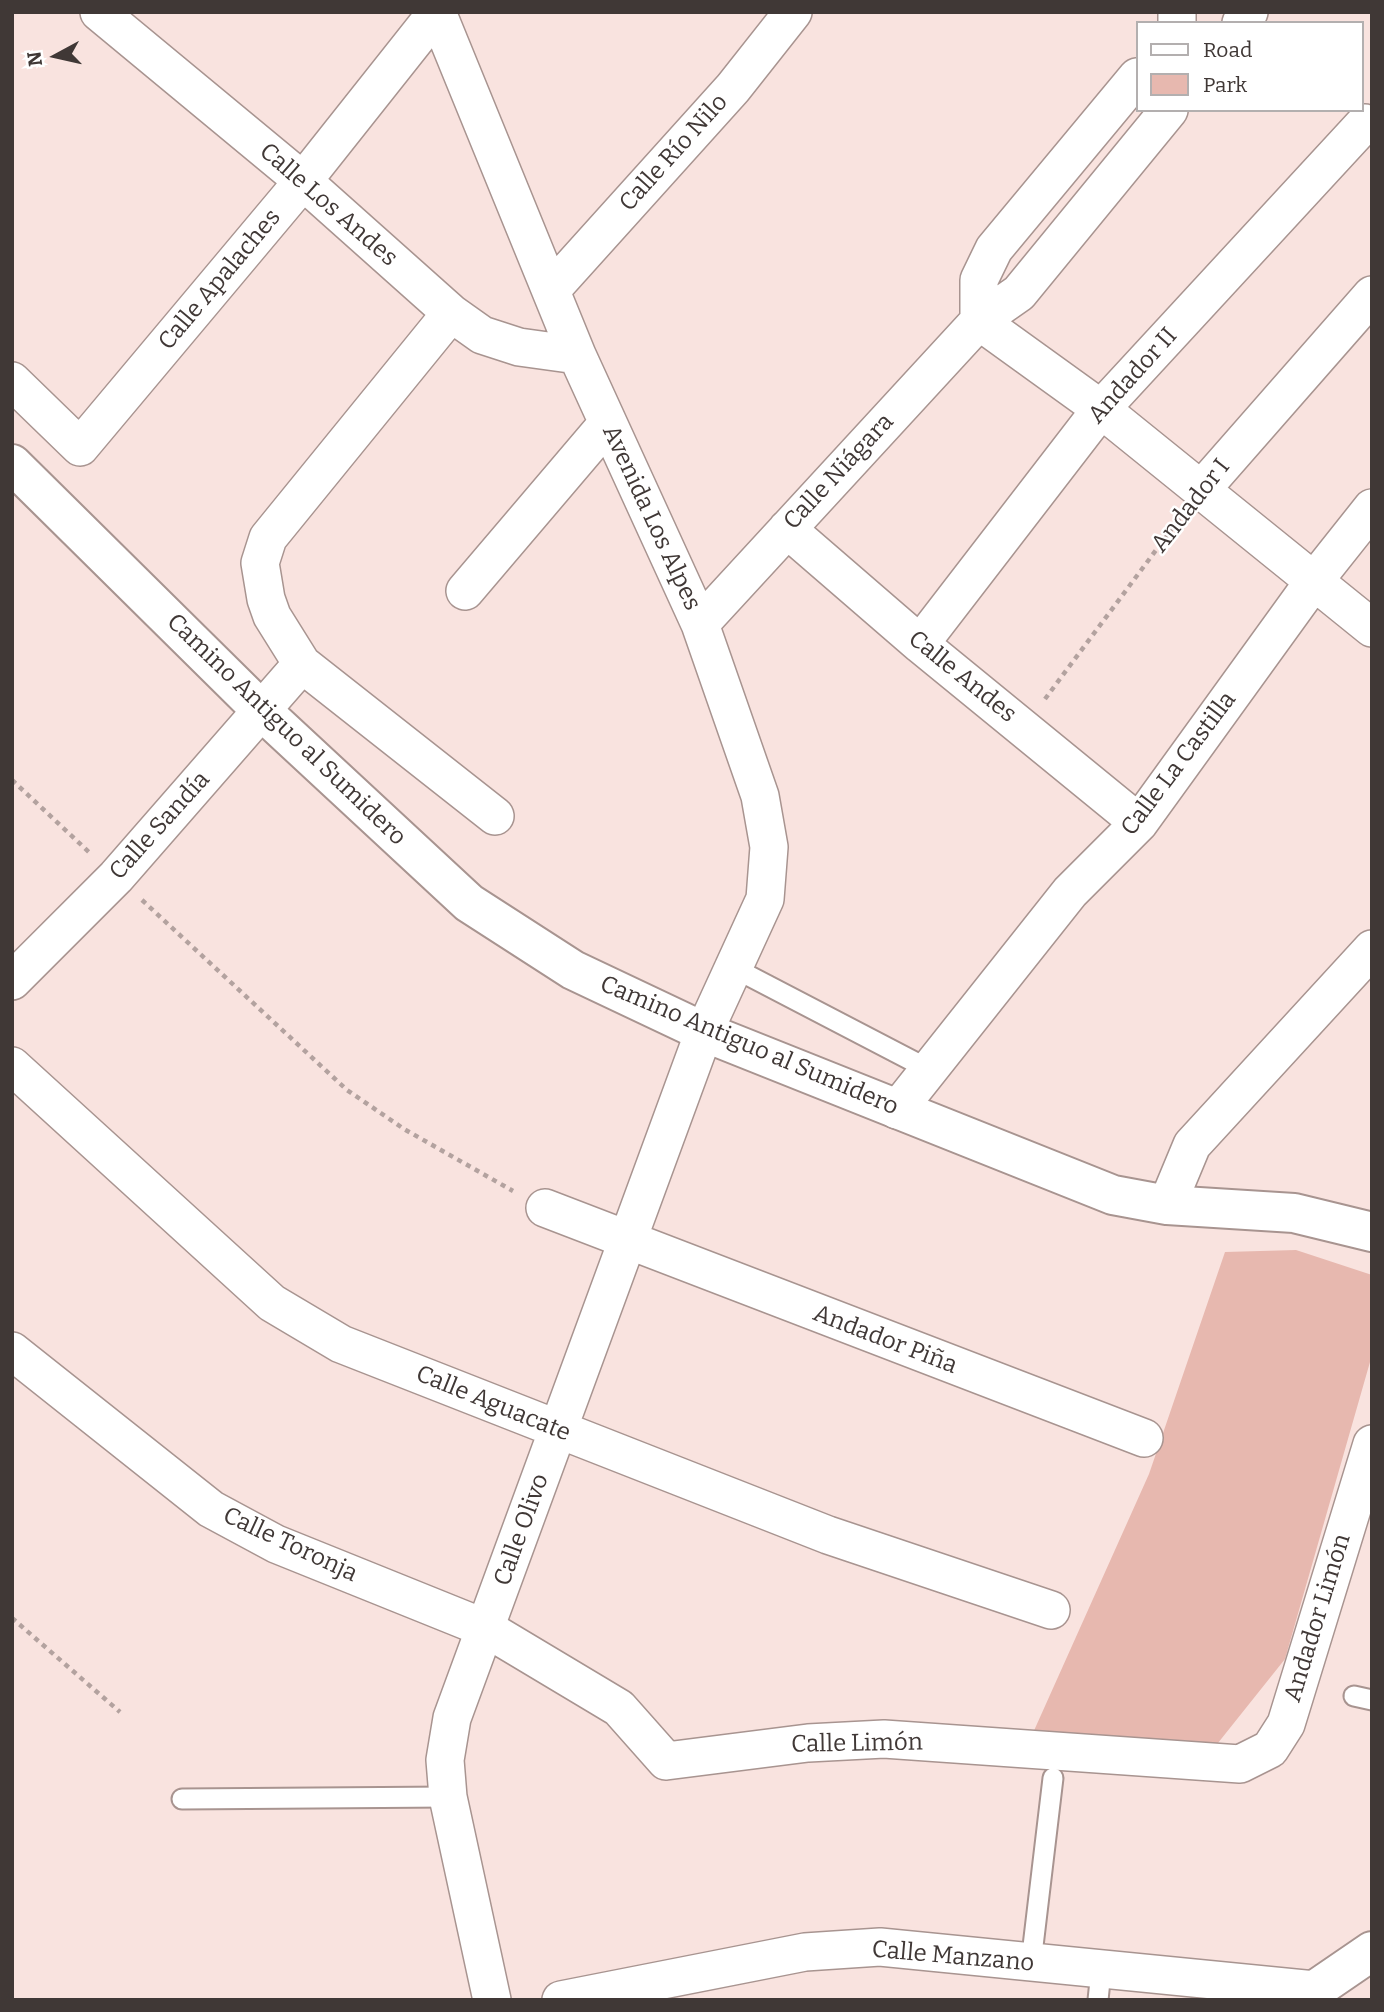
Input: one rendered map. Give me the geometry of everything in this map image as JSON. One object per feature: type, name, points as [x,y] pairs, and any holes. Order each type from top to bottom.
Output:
[{"type":"main road","name":"Camino Antiguo al Sumidero","points":[[12,464],[262,711],[469,903],[573,970],[704,1032],[1113,1195],[1167,1205],[1294,1213],[1372,1233]]},
{"type":"main road","points":[[1331,1995],[1372,1951]]},
{"type":"street","name":"Calle Los Andes","points":[[99,12],[303,181],[451,313],[482,335],[519,347],[577,355]]},
{"type":"street","name":"Calle Apalaches","points":[[12,381],[80,447],[303,181],[437,12]]},
{"type":"street","name":"Avenida Los Alpes","points":[[437,12],[577,355],[699,624],[760,796],[769,848],[765,899],[704,1032]]},
{"type":"street","name":"Calle Río Nilo","points":[[551,290],[733,88],[793,12]]},
{"type":"street","points":[[1136,78],[994,249],[979,280],[979,321],[1101,409],[1372,628]]},
{"type":"street","name":"Calle Niágara","points":[[699,624],[979,321],[1019,292],[1167,112]]},
{"type":"street","name":"Andador II","points":[[920,644],[1101,409],[1362,121]]},
{"type":"street","name":"Andador I","points":[[1201,490],[1372,295]]},
{"type":"street","points":[[451,313],[268,538],[260,563],[272,616],[302,664],[495,816]]},
{"type":"street","points":[[465,591],[607,424]]},
{"type":"street","name":"Calle La Castilla","points":[[897,1110],[1069,892],[1139,822],[1314,582],[1372,508]]},
{"type":"street","name":"Calle Andes","points":[[787,529],[920,644],[1139,822]]},
{"type":"street","name":"Calle Sandía","points":[[12,981],[116,877],[302,664]]},
{"type":"street","points":[[1167,1205],[1192,1146],[1372,949]]},
{"type":"street","name":"Calle Olivo","points":[[492,2000],[449,1797],[446,1760],[452,1718],[487,1629],[704,1032]]},
{"type":"street","name":"Calle Aguacate","points":[[12,1066],[272,1303],[341,1344],[828,1535],[1051,1610]]},
{"type":"street","name":"Andador Piña","points":[[545,1208],[626,1242],[1144,1438]]},
{"type":"street","name":"Calle Toronja","points":[[12,1351],[211,1509],[276,1544],[487,1629]]},
{"type":"street","name":"Andador Limón","points":[[1270,1749],[1286,1724],[1372,1444]]},
{"type":"street","name":"Calle Limón","points":[[487,1629],[620,1708],[666,1761],[808,1742],[884,1739],[1240,1764],[1270,1749]]},
{"type":"street","name":"Calle Manzano","points":[[561,2000],[805,1952],[880,1947],[1031,1963],[1099,1985],[1331,1995]]},
{"type":"lane","points":[[734,968],[928,1069]]},
{"type":"lane","points":[[1031,1963],[1053,1778]]},
{"type":"lane","points":[[182,1798],[449,1797]]},
{"type":"path","name":"Andador I","points":[[1023,728],[1201,490]]},
{"type":"path","points":[[12,780],[347,1090],[404,1129],[545,1208]]},
{"type":"path","points":[[12,1618],[120,1712]]},
{"type":"green space","points":[[1296,1250],[1372,1275],[1372,1355],[1285,1659],[1206,1758],[1028,1744],[1149,1474],[1225,1252]]}]
